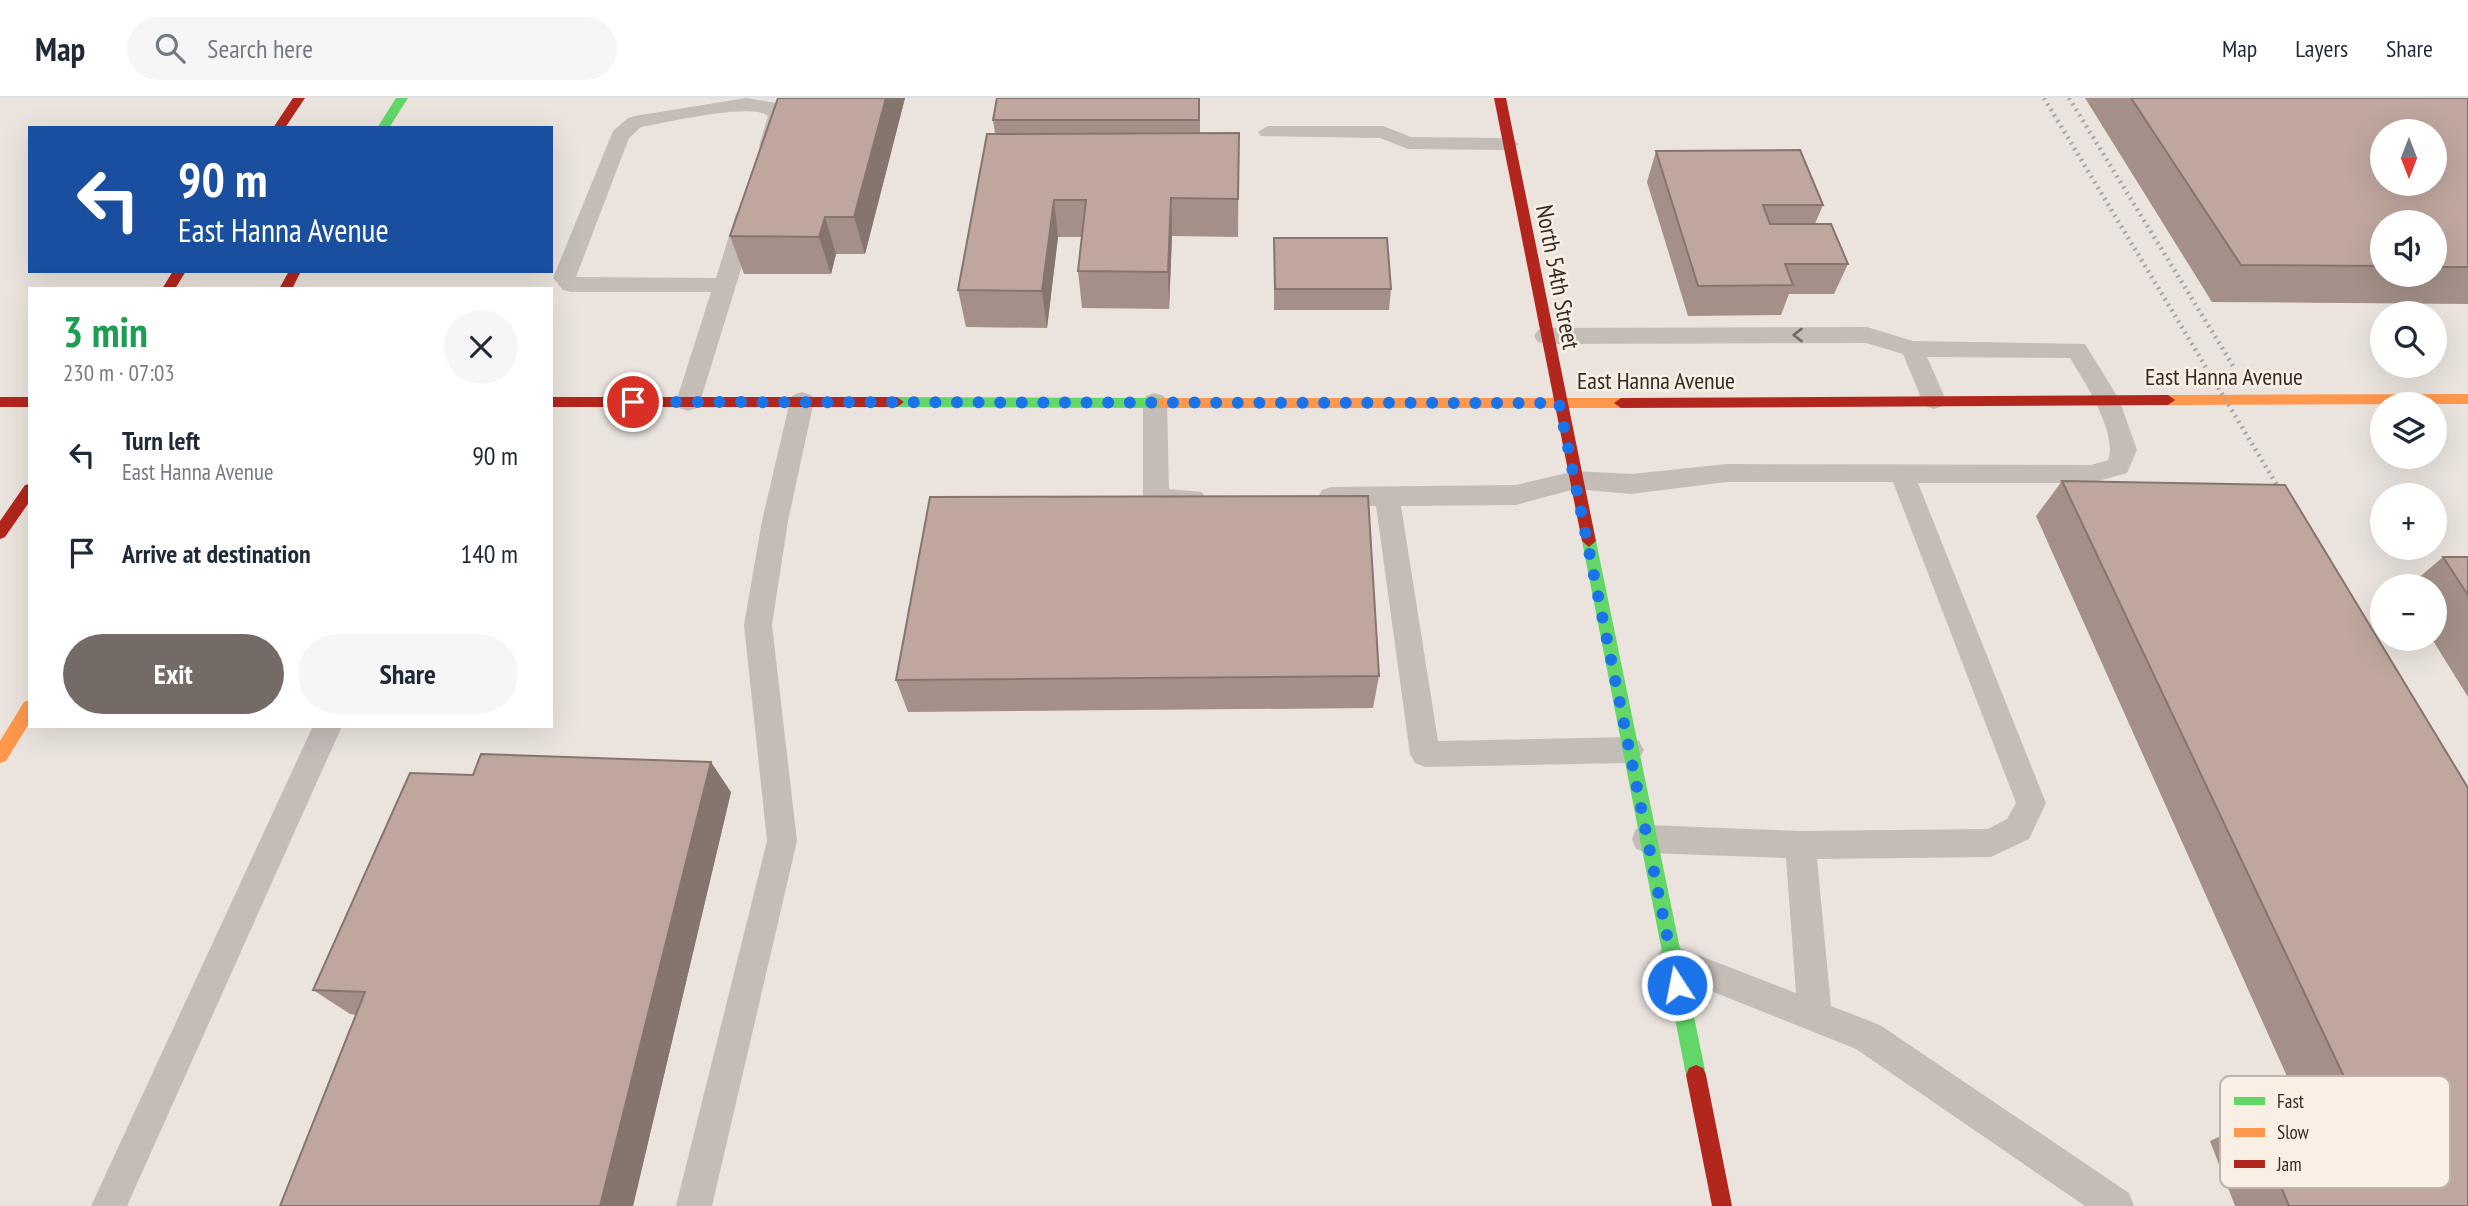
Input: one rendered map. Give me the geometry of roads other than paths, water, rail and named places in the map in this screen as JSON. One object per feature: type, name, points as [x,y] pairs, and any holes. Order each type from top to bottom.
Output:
[{"type":"street","points":[[280,126],[299,98]]},
{"type":"street","points":[[384,126],[401,98]]},
{"type":"street","name":"North 54th Street","points":[[1500,98],[1722,1206]]},
{"type":"street","name":"East Hanna Avenue","points":[[553,402],[1559,403],[2468,398]]},
{"type":"street","points":[[0,402],[28,402]]},
{"type":"street","points":[[0,533],[28,492]]},
{"type":"street","points":[[0,756],[28,710]]},
{"type":"lane","points":[[725,285],[571,285],[564,278],[620,135],[635,122],[746,104],[770,107],[778,115],[762,167]]},
{"type":"lane","points":[[1268,132],[1383,132],[1408,144],[1509,144]]},
{"type":"lane","points":[[688,402],[754,193]]},
{"type":"lane","points":[[1306,497],[1516,495],[1575,480],[1631,484],[1727,472],[2091,474],[2118,466],[2124,450],[2107,399],[2077,350],[1912,349],[1867,335],[1546,336]]},
{"type":"lane","points":[[1912,349],[1934,400]]},
{"type":"lane","points":[[694,1206],[782,841],[758,625],[775,521],[803,401]]},
{"type":"lane","points":[[1155,402],[1156,499],[1224,498]]},
{"type":"lane","points":[[1647,839],[1800,845],[1991,843],[2018,829],[2031,803],[1902,473]]},
{"type":"lane","points":[[1387,496],[1426,754],[1629,750]]},
{"type":"lane","points":[[109,1206],[327,728]]},
{"type":"lane","points":[[1800,845],[1815,1017]]},
{"type":"lane","points":[[1672,960],[1868,1037],[2116,1206]]},
{"type":"railway","points":[[2044,98],[2287,502]]},
{"type":"railway","points":[[2069,98],[2235,369]]}]
